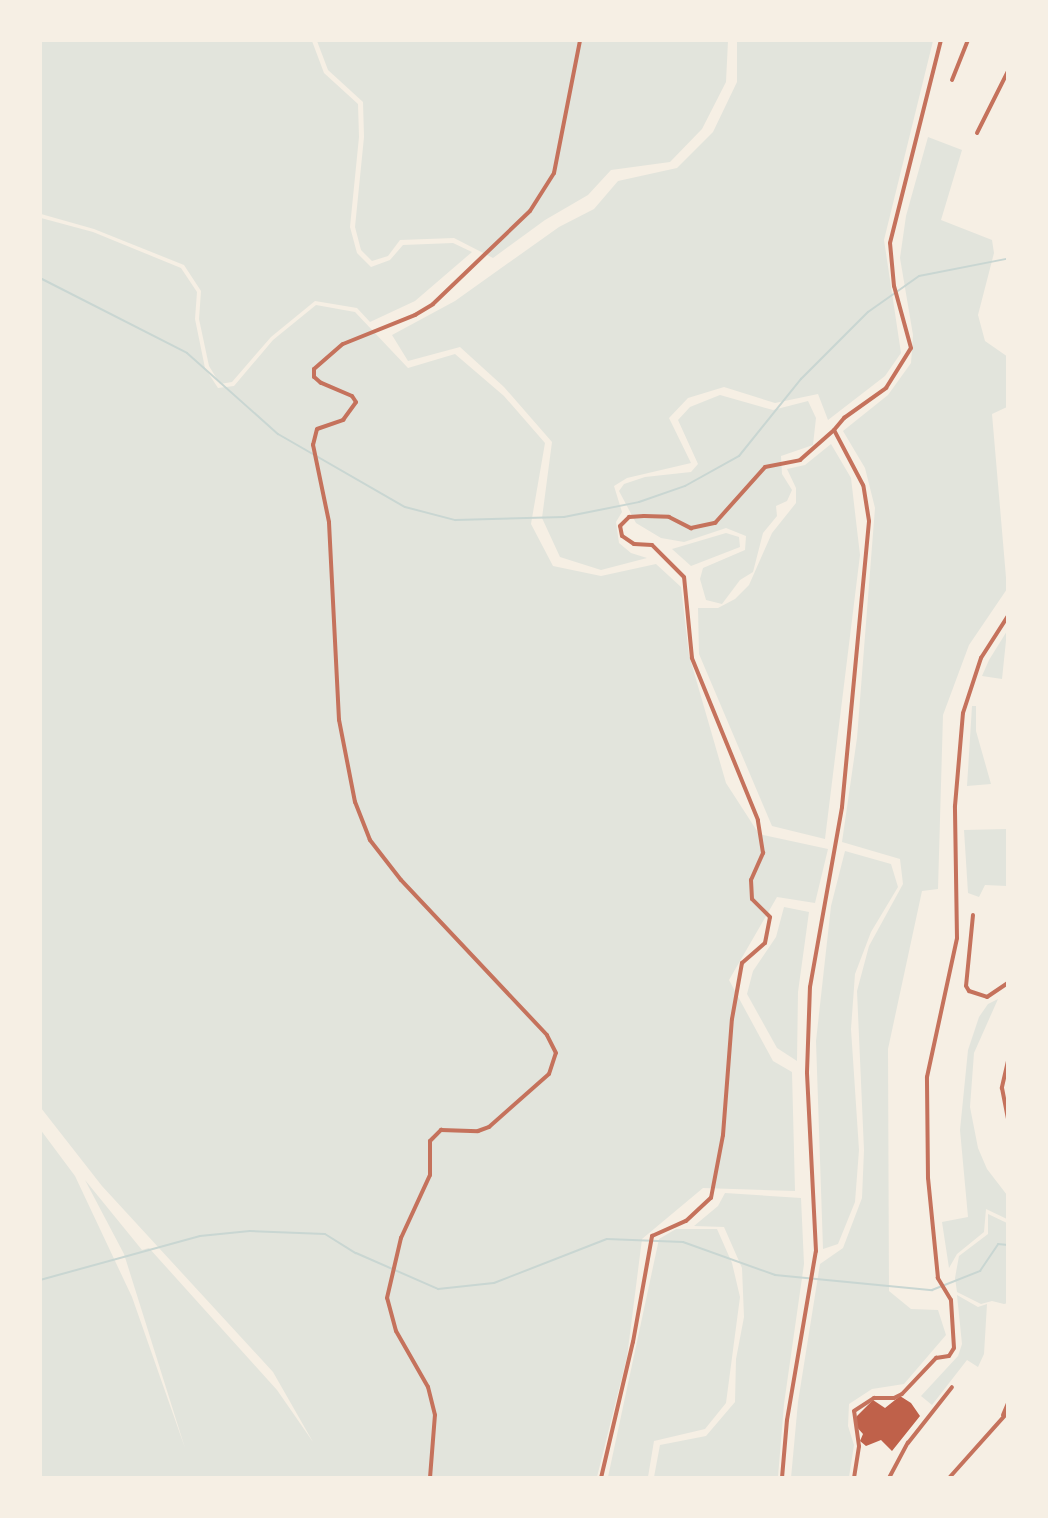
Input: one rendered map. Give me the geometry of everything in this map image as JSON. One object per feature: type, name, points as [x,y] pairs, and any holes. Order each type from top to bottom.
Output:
[{"type":"street","points":[[430,1478],[435,1415],[428,1387],[396,1331],[387,1298],[401,1238],[430,1175],[430,1141],[441,1130],[478,1131],[489,1127],[549,1074],[556,1053],[547,1035],[401,880],[370,840],[358,811],[339,720],[330,533],[312,445],[317,429],[343,420],[356,402],[352,396],[321,383],[314,377],[314,369],[343,344],[415,315],[433,304],[530,211],[554,174],[580,40]]},
{"type":"street","points":[[601,1478],[633,1342],[652,1236],[686,1221],[711,1198],[723,1135],[732,1018],[742,963],[765,943],[770,917],[753,899],[751,880],[763,854],[758,820],[692,658],[684,577],[652,545],[634,544],[622,536],[620,526],[629,517],[644,516],[669,517],[691,528],[715,523],[765,467],[800,460],[834,430],[844,417],[886,388],[911,348],[894,286],[890,243],[941,40]]},
{"type":"street","points":[[952,80],[968,40]]},
{"type":"street","points":[[977,134],[1008,71]]},
{"type":"street","points":[[782,1478],[787,1420],[816,1251],[807,1072],[810,987],[842,807],[869,521],[863,485],[834,430]]},
{"type":"street","points":[[854,1478],[859,1446],[854,1411],[874,1398],[894,1398],[902,1394],[936,1358],[949,1356],[954,1348],[951,1300],[938,1278],[932,1222],[926,1149],[927,1077],[957,938],[955,806],[963,713],[981,658],[1008,616]]},
{"type":"street","points":[[973,915],[966,986],[969,992],[987,997],[1008,983]]},
{"type":"street","points":[[1008,1060],[1002,1099],[1008,1119]]},
{"type":"street","points":[[889,1478],[908,1443],[952,1387]]},
{"type":"street","points":[[1003,1416],[1008,1403]]},
{"type":"street","points":[[949,1478],[1008,1412]]},
{"type":"shaded area","points":[[40,41],[312,41],[324,73],[358,104],[359,137],[350,227],[357,253],[371,267],[390,260],[403,245],[453,243],[472,252],[415,301],[370,322],[357,308],[315,301],[271,337],[232,382],[220,384],[209,366],[199,319],[201,291],[184,265],[94,229],[41,214]]},
{"type":"shaded area","points":[[317,41],[728,41],[726,82],[702,129],[670,162],[611,170],[588,195],[545,220],[493,258],[454,238],[400,240],[388,256],[372,261],[361,250],[355,227],[364,137],[363,102],[328,70]]},
{"type":"shaded area","points":[[737,41],[933,41],[884,240],[901,353],[885,376],[828,420],[818,394],[775,403],[724,387],[688,398],[669,418],[691,463],[627,478],[614,486],[622,512],[616,522],[619,543],[631,553],[647,558],[601,570],[560,557],[542,518],[552,442],[504,387],[460,347],[408,361],[392,335],[455,301],[559,227],[594,209],[618,181],[677,168],[713,132],[737,82]]},
{"type":"shaded area","points":[[928,137],[962,150],[941,220],[992,240],[994,253],[978,315],[985,341],[1008,357],[1007,407],[992,414],[1007,589],[969,645],[943,715],[938,889],[922,891],[888,1049],[889,1291],[911,1309],[938,1310],[946,1335],[904,1384],[872,1389],[849,1404],[848,1426],[854,1445],[849,1477],[791,1478],[798,1402],[820,1264],[843,1248],[862,1198],[864,1150],[857,991],[869,946],[903,884],[900,859],[842,842],[857,738],[875,508],[865,468],[843,431],[888,395],[911,363],[913,335],[900,258],[906,216]]},
{"type":"shaded area","points":[[41,218],[93,232],[181,268],[197,292],[195,319],[205,368],[218,388],[234,386],[273,340],[316,305],[355,312],[408,368],[455,354],[504,396],[545,443],[531,524],[553,566],[601,576],[656,564],[681,587],[689,655],[726,783],[759,834],[828,849],[815,903],[777,897],[729,980],[773,1061],[792,1072],[795,1191],[703,1188],[642,1239],[627,1357],[597,1477],[41,1477],[40,1129],[75,1176],[132,1297],[185,1448],[124,1254],[85,1180],[142,1250],[149,1248],[277,1390],[313,1442],[273,1372],[102,1186],[41,1108]]},
{"type":"shaded area","points":[[720,395],[773,410],[808,401],[816,418],[813,445],[781,456],[782,474],[792,490],[787,501],[776,506],[777,516],[763,533],[753,572],[740,580],[722,604],[706,600],[700,579],[703,568],[745,550],[746,536],[726,528],[684,542],[661,538],[636,523],[619,491],[624,484],[645,477],[691,472],[698,464],[678,420],[690,407]]},
{"type":"shaded area","points":[[831,444],[851,478],[860,555],[825,839],[772,826],[699,654],[698,608],[718,608],[735,599],[749,585],[772,533],[796,503],[796,488],[787,469],[805,465]]},
{"type":"shaded area","points":[[726,533],[739,537],[740,547],[691,566],[672,549]]},
{"type":"shaded area","points":[[1007,631],[1002,679],[982,676],[989,660]]},
{"type":"shaded area","points":[[972,706],[976,706],[976,731],[991,784],[967,786]]},
{"type":"shaded area","points":[[1007,829],[1007,886],[985,885],[979,897],[968,893],[964,830]]},
{"type":"shaded area","points":[[845,851],[891,864],[898,887],[871,932],[855,974],[851,1029],[859,1150],[855,1202],[838,1244],[823,1249],[816,1041],[831,906]]},
{"type":"shaded area","points":[[784,907],[809,912],[798,992],[797,1061],[777,1048],[747,994],[753,971],[776,937]]},
{"type":"shaded area","points":[[998,999],[974,1053],[970,1107],[978,1148],[987,1169],[1007,1195],[1007,1219],[986,1209],[984,1232],[957,1254],[949,1268],[942,1222],[968,1217],[960,1130],[968,1050],[979,1017],[988,1004]]},
{"type":"shaded area","points":[[725,1193],[801,1198],[804,1264],[784,1404],[778,1477],[654,1477],[660,1445],[706,1436],[735,1402],[736,1359],[744,1317],[742,1268],[724,1227],[694,1226],[718,1206]]},
{"type":"shaded area","points":[[988,1214],[1007,1223],[1008,1303],[1004,1304],[992,1301],[981,1304],[957,1292],[955,1278],[959,1256],[988,1234]]},
{"type":"shaded area","points":[[676,1229],[717,1229],[732,1263],[740,1297],[726,1403],[705,1429],[654,1441],[648,1477],[608,1477],[659,1239]]},
{"type":"shaded area","points":[[957,1295],[978,1307],[987,1304],[984,1354],[978,1367],[967,1360],[932,1405],[921,1396],[958,1356],[962,1344]]},
{"type":"building","points":[[900,1396],[911,1403],[920,1416],[892,1451],[881,1440],[866,1446],[860,1441],[863,1434],[855,1425],[857,1416],[873,1400],[885,1408]]},
{"type":"waterway","points":[[40,278],[187,353],[278,434],[405,507],[455,520],[564,517],[639,502],[685,486],[739,456],[801,379],[868,312],[919,276],[1006,259]]},
{"type":"waterway","points":[[40,1280],[200,1236],[250,1231],[325,1234],[356,1253],[438,1289],[494,1283],[607,1239],[683,1242],[775,1275],[932,1290],[980,1271],[998,1244],[1008,1245]]}]
